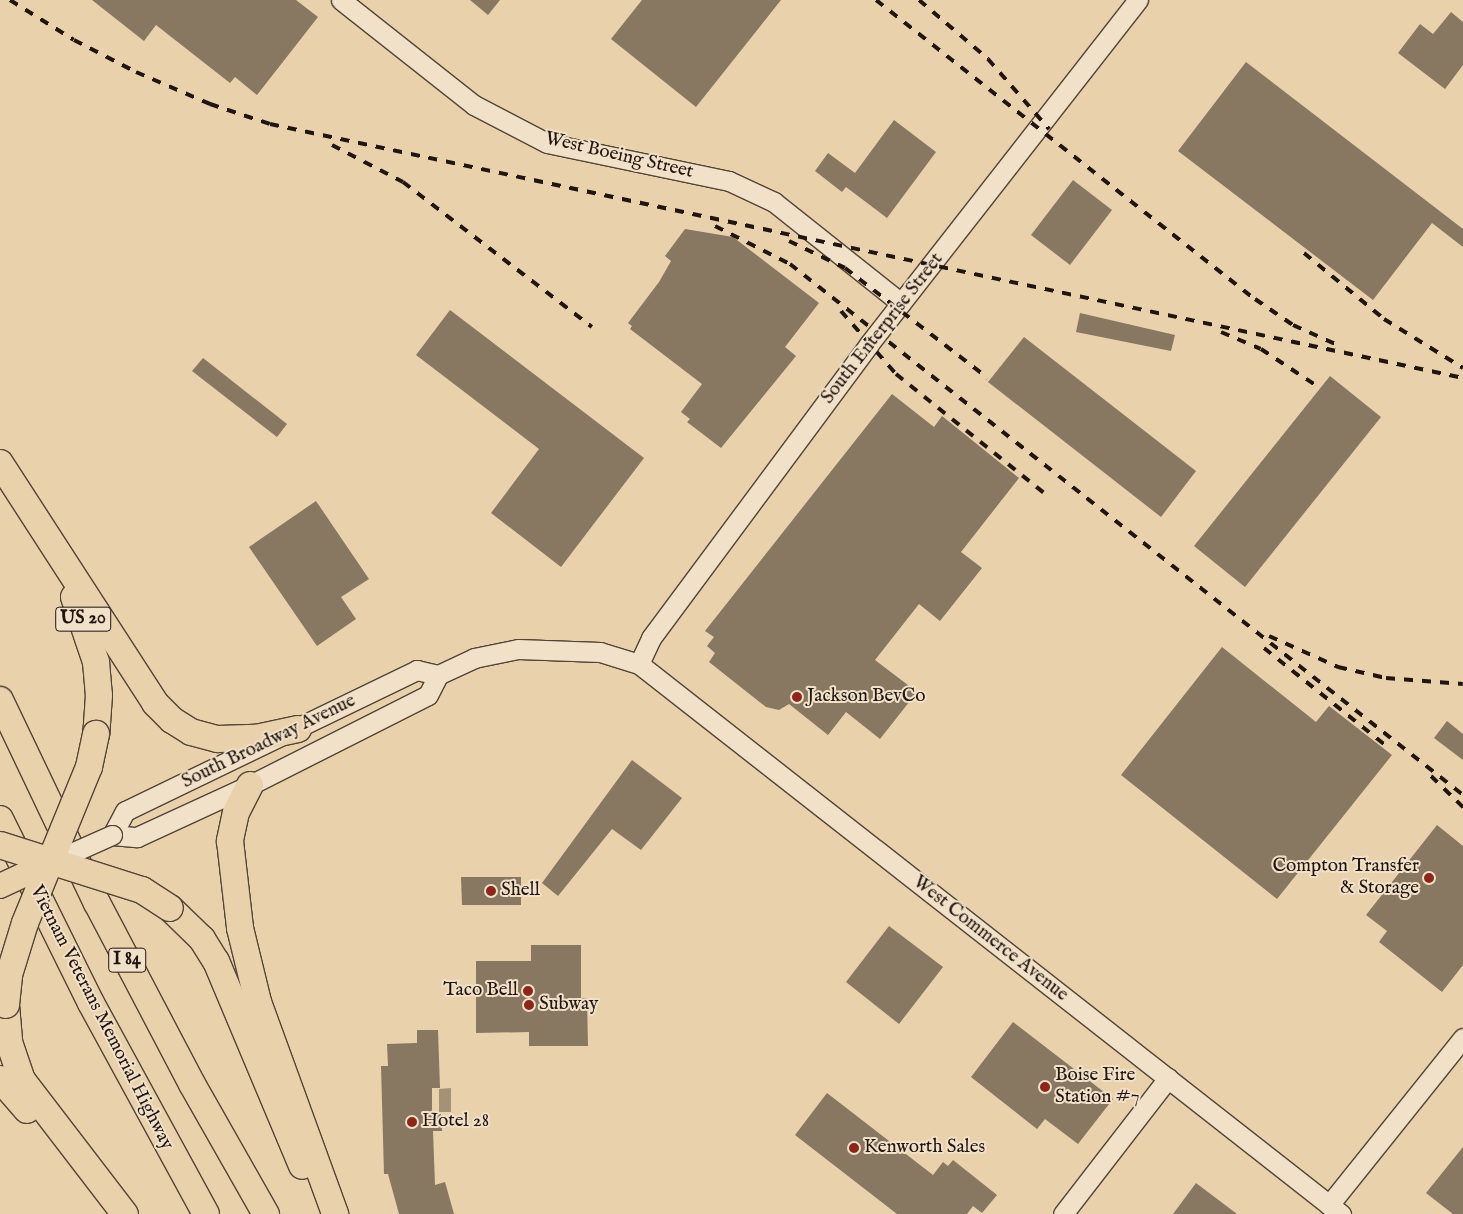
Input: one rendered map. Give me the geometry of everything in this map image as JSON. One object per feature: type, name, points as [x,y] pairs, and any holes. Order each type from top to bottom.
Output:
[{"type":"highway","name":"US 20","points":[[0,463],[34,513],[89,632],[99,695],[96,734],[89,767],[49,863]]},
{"type":"highway","points":[[34,513],[155,703],[172,720],[191,732],[218,739],[256,738],[298,729]]},
{"type":"highway","name":"I 84","points":[[0,700],[97,902],[192,1084],[266,1214]]},
{"type":"highway","points":[[250,785],[236,812],[230,841],[240,928],[258,1002],[335,1214]]},
{"type":"highway","name":"Vietnam Veterans Memorial Highway","points":[[0,819],[91,1003],[206,1214]]},
{"type":"highway","points":[[0,845],[49,863],[142,890],[170,908],[202,939],[216,961],[298,1160],[325,1214]]},
{"type":"highway","points":[[49,863],[9,975],[6,1006],[9,1042],[22,1080],[125,1214]]},
{"type":"highway","points":[[0,1079],[119,1214]]},
{"type":"main road","name":"South Broadway Avenue","points":[[0,886],[49,863]]},
{"type":"street","name":"West Boeing Street","points":[[341,0],[474,105],[547,142],[729,181],[774,202],[901,303]]},
{"type":"street","name":"South Enterprise Street","points":[[639,664],[651,638],[901,303],[1138,0]]},
{"type":"street","points":[[438,675],[474,658],[518,648],[600,652],[639,664]]},
{"type":"street","name":"West Commerce Avenue","points":[[639,664],[1335,1210]]},
{"type":"street","name":"South Broadway Avenue","points":[[49,863],[112,835],[137,836],[250,785],[428,694],[438,675],[417,670],[125,811],[112,835]]},
{"type":"street","points":[[1335,1210],[1463,1038]]},
{"type":"street","points":[[1063,1214],[1168,1078]]},
{"type":"shaded area","points":[[451,1088],[451,1112],[439,1112],[439,1089]]},
{"type":"building","points":[[92,0],[296,0],[318,17],[257,95],[235,77],[230,83],[156,25],[144,41]]},
{"type":"building","points":[[470,0],[500,0],[488,15]]},
{"type":"building","points":[[642,0],[781,0],[696,107],[611,39]]},
{"type":"building","points":[[1451,12],[1463,22],[1463,65],[1445,89],[1398,53],[1420,24],[1433,34]]},
{"type":"building","points":[[1246,62],[1463,229],[1463,247],[1432,223],[1373,300],[1178,151]]},
{"type":"building","points":[[894,120],[936,152],[887,218],[846,187],[842,192],[815,171],[828,153],[855,173]]},
{"type":"building","points":[[1073,180],[1112,210],[1070,265],[1031,235]]},
{"type":"building","points":[[685,229],[733,237],[819,303],[785,347],[796,356],[721,448],[687,422],[690,419],[681,412],[702,384],[630,329],[632,326],[628,323],[659,282],[671,261],[665,256]]},
{"type":"building","points":[[450,310],[644,458],[561,567],[491,513],[539,449],[416,355]]},
{"type":"building","points":[[1080,313],[1175,335],[1171,351],[1076,332]]},
{"type":"building","points":[[1024,337],[1196,471],[1161,517],[988,382]]},
{"type":"building","points":[[203,358],[287,424],[277,437],[192,371]]},
{"type":"building","points":[[1330,376],[1381,417],[1245,587],[1194,546]]},
{"type":"building","points":[[892,394],[934,427],[942,416],[1019,478],[961,552],[982,568],[940,621],[919,604],[875,660],[917,692],[880,739],[846,712],[828,735],[789,704],[779,710],[766,707],[709,662],[715,653],[707,646],[714,637],[705,631]]},
{"type":"building","points":[[316,501],[369,579],[341,597],[356,619],[317,646],[249,547]]},
{"type":"building","points":[[1222,647],[1316,722],[1329,706],[1392,755],[1277,899],[1121,775]]},
{"type":"building","points":[[1447,721],[1463,734],[1463,760],[1434,738]]},
{"type":"building","points":[[632,760],[682,798],[641,850],[612,829],[558,896],[542,883]]},
{"type":"building","name":"Compton Transfer & Storage","points":[[1437,825],[1463,846],[1463,965],[1442,992],[1379,942],[1387,931],[1366,915]]},
{"type":"building","name":"Shell","points":[[461,877],[521,877],[521,905],[462,905]]},
{"type":"building","points":[[889,926],[943,967],[899,1024],[846,982]]},
{"type":"building","points":[[531,945],[581,945],[581,998],[587,998],[588,1046],[529,1046],[529,1032],[476,1033],[476,961],[531,961]]},
{"type":"building","points":[[1013,1022],[1113,1099],[1078,1144],[1045,1119],[1037,1129],[971,1077]]},
{"type":"building","name":"Hotel 28","points":[[417,1030],[438,1030],[440,1088],[432,1088],[432,1114],[441,1114],[442,1131],[433,1131],[435,1185],[445,1182],[454,1214],[399,1214],[388,1174],[384,1174],[381,1066],[388,1066],[387,1044],[417,1043]]},
{"type":"building","name":"Kenworth Sales","points":[[827,1093],[933,1175],[943,1162],[948,1166],[953,1160],[997,1195],[982,1213],[973,1206],[967,1214],[897,1214],[795,1135]]},
{"type":"building","points":[[1463,1147],[1463,1214],[1453,1214],[1426,1193]]},
{"type":"building","points":[[1196,1183],[1237,1214],[1173,1214]]},
{"type":"railway","points":[[10,0],[74,40],[136,72],[210,104],[270,124],[1463,378]]},
{"type":"railway","points":[[876,0],[1255,299],[1293,325],[1342,347]]},
{"type":"railway","points":[[919,0],[988,59],[1049,129]]},
{"type":"railway","points":[[332,145],[403,182],[592,327]]},
{"type":"railway","points":[[715,226],[790,264],[1463,795]]},
{"type":"railway","points":[[789,241],[845,268],[988,378]]},
{"type":"railway","points":[[1304,253],[1384,319],[1463,368]]},
{"type":"railway","points":[[841,311],[896,374],[1043,492]]},
{"type":"railway","points":[[1221,332],[1261,349],[1320,388]]},
{"type":"railway","points":[[1269,636],[1338,667],[1386,678],[1463,684]]},
{"type":"railway","points":[[1264,648],[1389,748]]},
{"type":"railway","points":[[1431,776],[1463,807]]},
{"type":"place","name":"Jackson BevCo","points":[[797,697]]},
{"type":"place","name":"Compton Transfer & Storage","points":[[1429,878]]},
{"type":"place","name":"Shell","points":[[491,891]]},
{"type":"place","name":"Taco Bell","points":[[528,991]]},
{"type":"place","name":"Subway","points":[[529,1005]]},
{"type":"place","name":"Boise Fire Station #7","points":[[1045,1087]]},
{"type":"place","name":"Hotel 28","points":[[412,1122]]},
{"type":"place","name":"Kenworth Sales","points":[[854,1148]]}]
